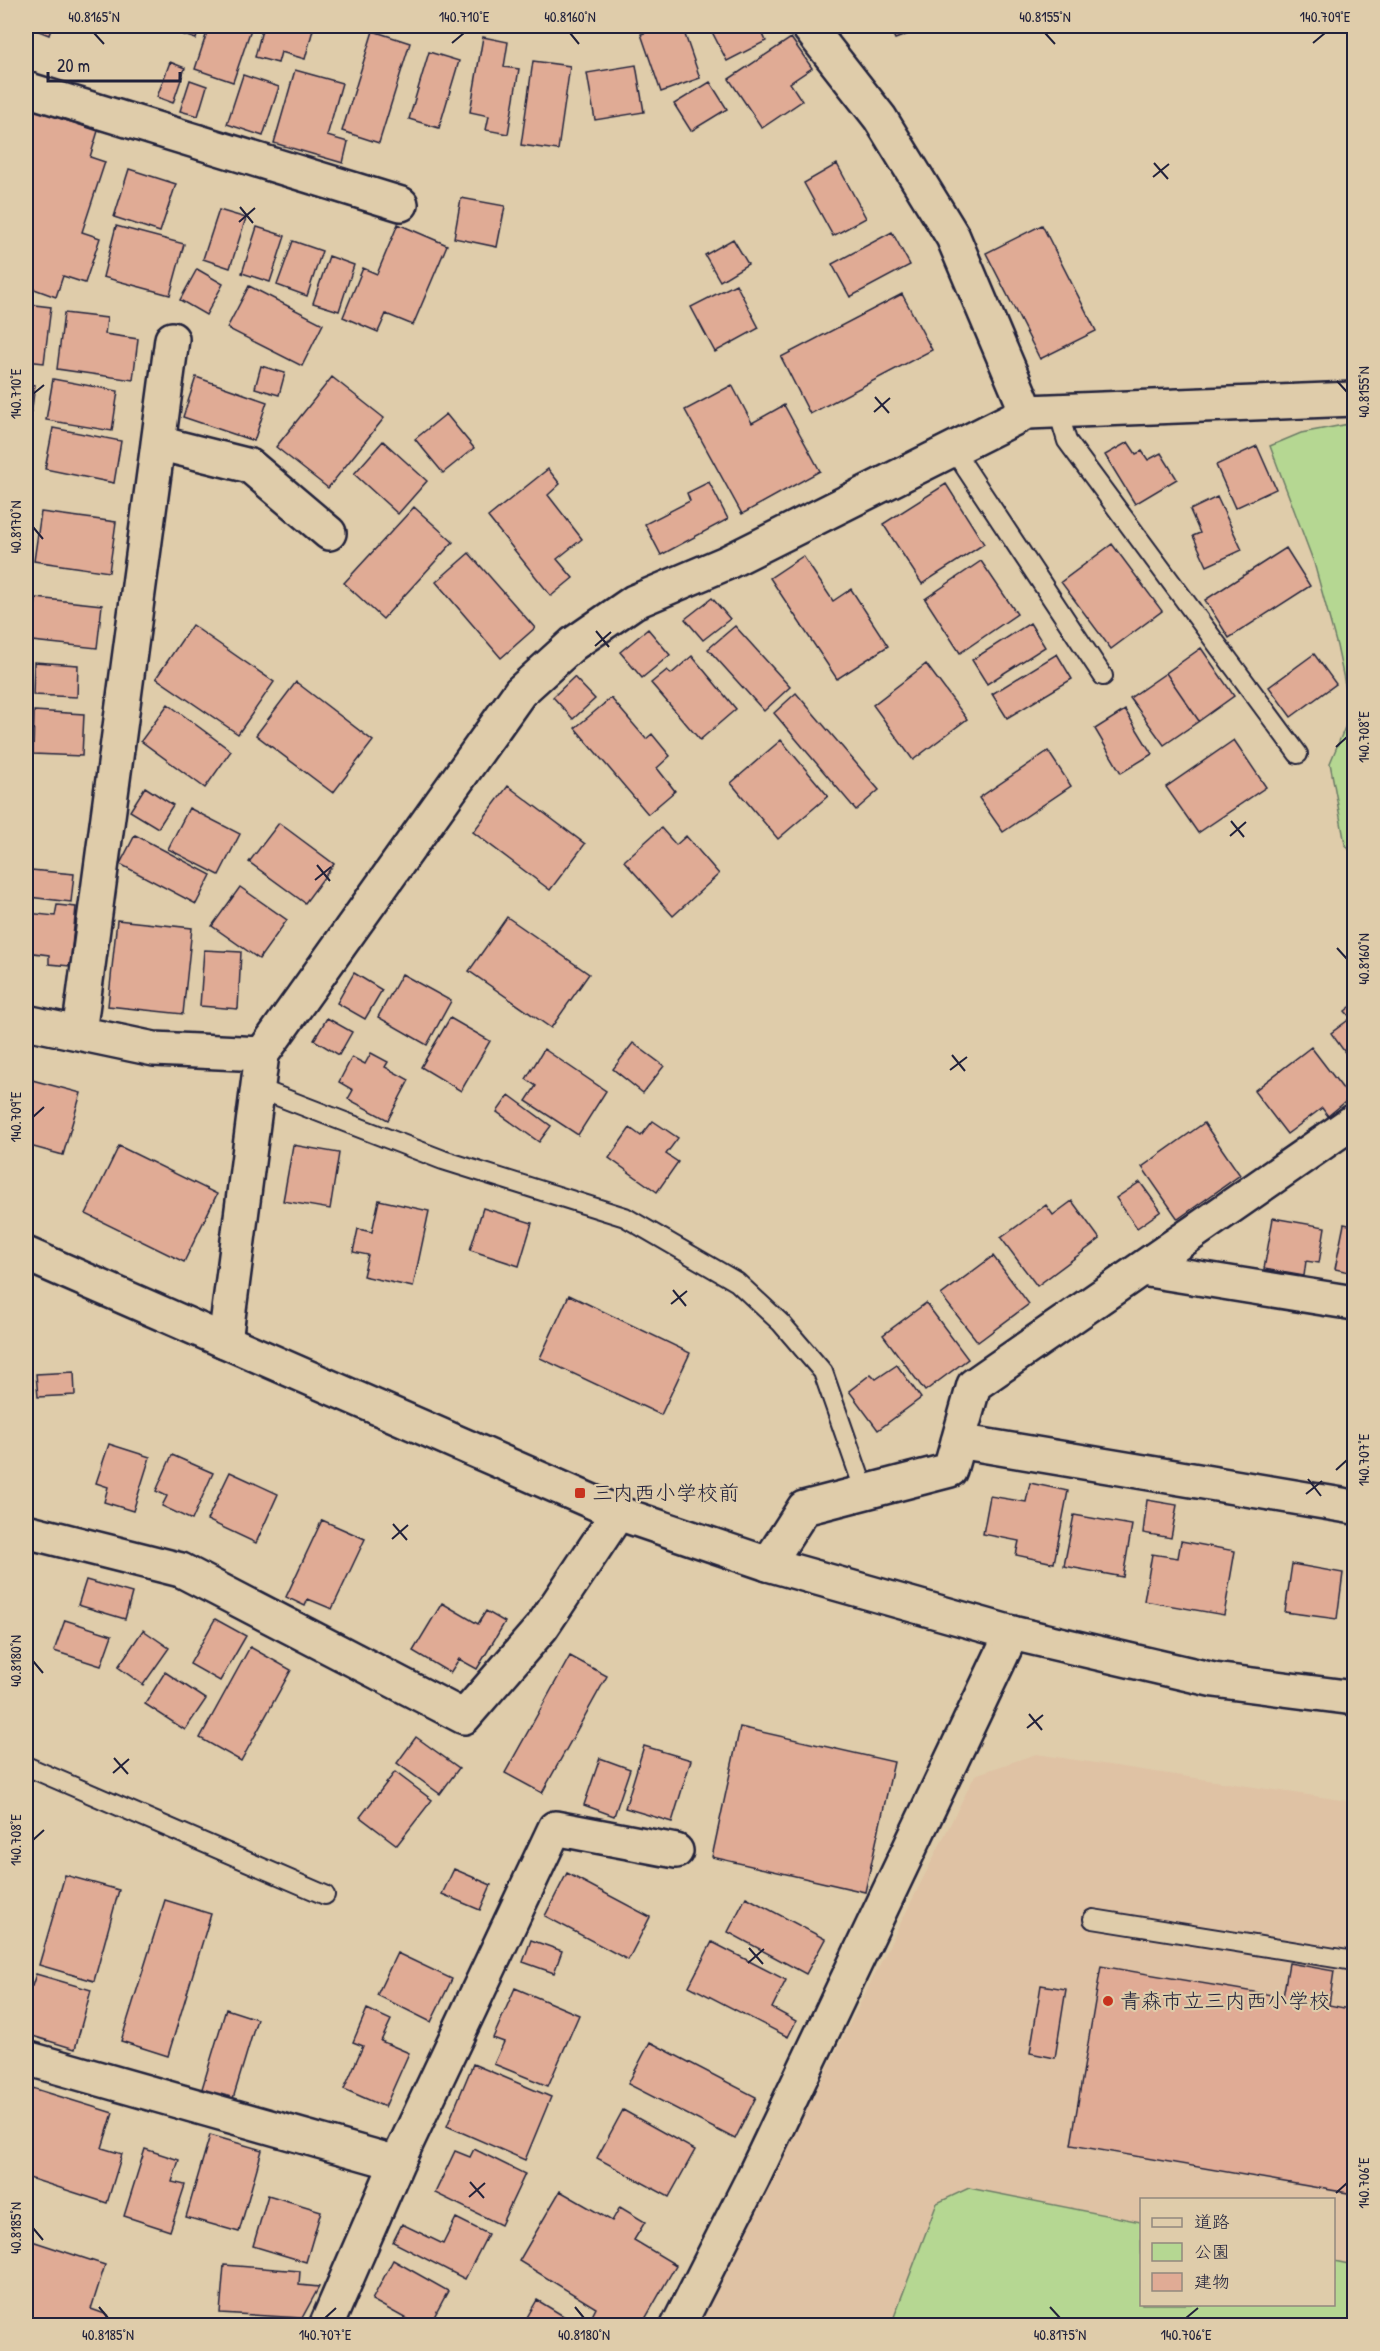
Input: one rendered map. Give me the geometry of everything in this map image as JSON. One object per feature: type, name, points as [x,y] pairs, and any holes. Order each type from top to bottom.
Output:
[{"type":"street","points":[[808,26],[880,118],[953,237],[1042,411]]},
{"type":"street","points":[[26,89],[401,204]]},
{"type":"street","points":[[79,1033],[172,339]]},
{"type":"street","points":[[225,1341],[262,1054],[520,692],[573,644],[634,602],[726,563],[953,449],[1042,411],[1354,399]]},
{"type":"street","points":[[158,443],[250,466],[329,533]]},
{"type":"street","points":[[26,1022],[154,1049],[262,1054]]},
{"type":"street","points":[[768,1564],[804,1508],[950,1470],[974,1385],[1354,1121]]},
{"type":"street","points":[[26,1254],[618,1513],[768,1564],[1012,1633],[1214,1680],[1354,1698]]},
{"type":"street","points":[[1142,1269],[1354,1303]]},
{"type":"street","points":[[958,1441],[1354,1507]]},
{"type":"street","points":[[26,1531],[181,1570],[464,1717],[542,1627],[618,1513]]},
{"type":"street","points":[[678,2325],[753,2178],[1012,1633]]},
{"type":"street","points":[[326,2325],[397,2163],[555,1828],[676,1851]]},
{"type":"street","points":[[26,2058],[397,2163]]},
{"type":"lane","points":[[1042,411],[1067,441],[1298,754]]},
{"type":"lane","points":[[953,449],[1103,676]]},
{"type":"lane","points":[[258,1089],[443,1160],[625,1217],[737,1282],[781,1323],[823,1372],[865,1492]]},
{"type":"lane","points":[[26,1766],[326,1895]]},
{"type":"lane","points":[[1093,1919],[1354,1961]]},
{"type":"shaded area","name":"青森市立三内西小学校","points":[[1036,1754],[1354,1802],[1354,2325],[698,2326],[975,1775]]},
{"type":"green space","points":[[1354,423],[1354,856],[1345,844],[1330,763],[1351,713],[1337,646],[1314,563],[1270,446],[1301,433]]},
{"type":"green space","points":[[969,2188],[1140,2222],[1140,2306],[1335,2306],[1335,2261],[1354,2265],[1354,2325],[891,2325],[937,2203]]},
{"type":"building","points":[[26,26],[52,26],[49,35]]},
{"type":"building","points":[[160,26],[200,26],[196,39]]},
{"type":"building","points":[[209,26],[252,26],[233,82],[195,69]]},
{"type":"building","points":[[263,26],[314,26],[305,59],[281,52],[278,63],[255,57]]},
{"type":"building","points":[[667,26],[682,26],[700,78],[661,92],[641,34]]},
{"type":"building","points":[[709,26],[774,26],[762,32],[766,41],[727,61]]},
{"type":"building","points":[[889,26],[930,26],[895,39]]},
{"type":"building","points":[[373,31],[410,43],[379,143],[342,131]]},
{"type":"building","points":[[483,37],[508,42],[504,67],[519,69],[508,134],[486,130],[489,116],[470,112]]},
{"type":"building","points":[[791,38],[812,68],[790,83],[802,101],[762,128],[729,79]]},
{"type":"building","points":[[429,52],[459,61],[439,128],[409,119]]},
{"type":"building","points":[[533,61],[570,66],[558,150],[521,145]]},
{"type":"building","points":[[170,62],[185,68],[173,103],[157,97]]},
{"type":"building","points":[[636,65],[644,112],[595,120],[587,73]]},
{"type":"building","points":[[295,70],[342,83],[327,136],[348,142],[343,163],[274,143]]},
{"type":"building","points":[[243,75],[279,87],[263,136],[227,124]]},
{"type":"building","points":[[190,80],[207,86],[198,116],[180,111]]},
{"type":"building","points":[[710,82],[727,109],[691,131],[674,104]]},
{"type":"building","points":[[26,107],[98,131],[90,157],[105,162],[82,232],[100,238],[85,283],[63,276],[56,297],[26,286]]},
{"type":"building","points":[[837,164],[866,218],[833,236],[804,183]]},
{"type":"building","points":[[129,169],[176,184],[160,232],[114,217]]},
{"type":"building","points":[[461,198],[505,206],[497,247],[454,238]]},
{"type":"building","points":[[219,210],[246,218],[230,268],[203,259]]},
{"type":"building","points":[[398,224],[447,245],[413,325],[386,314],[378,332],[343,317],[363,268],[377,274]]},
{"type":"building","points":[[1042,225],[1096,331],[1040,359],[986,253]]},
{"type":"building","points":[[116,226],[184,244],[170,295],[103,277]]},
{"type":"building","points":[[257,227],[285,236],[270,282],[242,273]]},
{"type":"building","points":[[892,232],[910,265],[850,297],[832,264]]},
{"type":"building","points":[[733,239],[748,264],[720,281],[705,255]]},
{"type":"building","points":[[293,241],[322,251],[307,296],[277,285]]},
{"type":"building","points":[[329,256],[354,265],[339,311],[313,303]]},
{"type":"building","points":[[197,269],[223,284],[206,315],[180,300]]},
{"type":"building","points":[[736,284],[759,328],[715,352],[691,307]]},
{"type":"building","points":[[249,286],[323,324],[302,366],[227,328]]},
{"type":"building","points":[[902,294],[932,350],[810,414],[781,357]]},
{"type":"building","points":[[26,304],[51,307],[44,363],[26,361]]},
{"type":"building","points":[[64,313],[107,318],[105,334],[138,339],[133,380],[57,369]]},
{"type":"building","points":[[261,366],[285,373],[279,395],[255,388]]},
{"type":"building","points":[[196,377],[267,402],[254,441],[183,417]]},
{"type":"building","points":[[332,377],[384,418],[328,488],[276,447]]},
{"type":"building","points":[[53,379],[118,391],[112,431],[46,420]]},
{"type":"building","points":[[26,384],[35,385],[28,437],[26,437]]},
{"type":"building","points":[[732,385],[752,423],[784,405],[820,471],[742,514],[685,410]]},
{"type":"building","points":[[446,414],[474,448],[443,473],[415,439]]},
{"type":"building","points":[[53,428],[121,441],[114,483],[45,469]]},
{"type":"building","points":[[383,441],[427,481],[398,514],[354,474]]},
{"type":"building","points":[[1128,442],[1136,454],[1142,451],[1148,460],[1161,453],[1177,479],[1135,504],[1105,455]]},
{"type":"building","points":[[1257,446],[1276,489],[1235,508],[1216,465]]},
{"type":"building","points":[[548,469],[560,484],[548,495],[582,539],[557,559],[573,578],[551,596],[488,517]]},
{"type":"building","points":[[709,482],[728,519],[661,555],[645,524],[690,501],[687,493]]},
{"type":"building","points":[[946,484],[984,544],[922,584],[883,524]]},
{"type":"building","points":[[1217,497],[1242,550],[1207,566],[1193,536],[1200,533],[1190,510]]},
{"type":"building","points":[[414,507],[453,542],[383,619],[344,583]]},
{"type":"building","points":[[41,512],[116,522],[109,572],[34,561]]},
{"type":"building","points":[[1112,544],[1162,611],[1111,649],[1061,582]]},
{"type":"building","points":[[1286,548],[1310,586],[1229,638],[1205,600]]},
{"type":"building","points":[[469,553],[535,628],[501,658],[436,582]]},
{"type":"building","points":[[803,556],[833,601],[851,589],[888,646],[837,679],[770,578]]},
{"type":"building","points":[[981,561],[1017,614],[960,653],[925,599]]},
{"type":"building","points":[[36,598],[102,605],[97,648],[32,641]]},
{"type":"building","points":[[712,598],[730,619],[703,640],[685,619]]},
{"type":"building","points":[[1030,623],[1045,647],[987,684],[972,660]]},
{"type":"building","points":[[192,625],[274,682],[238,734],[156,678]]},
{"type":"building","points":[[735,626],[790,687],[764,711],[708,649]]},
{"type":"building","points":[[648,629],[670,655],[642,678],[620,652]]},
{"type":"building","points":[[1201,648],[1234,696],[1199,721],[1166,673]]},
{"type":"building","points":[[1057,654],[1072,679],[1007,718],[992,694]]},
{"type":"building","points":[[1314,654],[1336,684],[1291,717],[1269,687]]},
{"type":"building","points":[[692,656],[736,709],[700,740],[651,683],[667,670],[671,674]]},
{"type":"building","points":[[34,662],[78,665],[77,697],[33,695]]},
{"type":"building","points":[[926,664],[967,719],[913,760],[873,705]]},
{"type":"building","points":[[1166,673],[1199,721],[1164,745],[1130,698]]},
{"type":"building","points":[[574,677],[595,699],[573,719],[553,697]]},
{"type":"building","points":[[296,682],[373,741],[333,793],[256,735]]},
{"type":"building","points":[[796,693],[879,790],[856,810],[774,713]]},
{"type":"building","points":[[611,698],[646,739],[652,734],[670,756],[657,768],[675,791],[648,814],[575,728]]},
{"type":"building","points":[[168,704],[231,751],[205,788],[141,741]]},
{"type":"building","points":[[1125,710],[1152,754],[1121,773],[1095,729]]},
{"type":"building","points":[[34,711],[84,714],[82,756],[33,754]]},
{"type":"building","points":[[781,740],[828,796],[778,839],[731,783]]},
{"type":"building","points":[[1234,740],[1266,787],[1198,833],[1166,787]]},
{"type":"building","points":[[1048,751],[1071,786],[1003,832],[979,798]]},
{"type":"building","points":[[508,786],[585,844],[550,890],[473,832]]},
{"type":"building","points":[[145,787],[173,805],[158,828],[130,811]]},
{"type":"building","points":[[189,808],[240,834],[219,875],[168,849]]},
{"type":"building","points":[[279,823],[334,864],[305,903],[249,862]]},
{"type":"building","points":[[661,828],[676,845],[686,836],[719,874],[673,916],[624,861]]},
{"type":"building","points":[[135,835],[211,875],[196,904],[120,864]]},
{"type":"building","points":[[31,870],[74,874],[71,902],[29,897]]},
{"type":"building","points":[[240,887],[287,920],[259,959],[212,926]]},
{"type":"building","points":[[57,905],[76,907],[70,966],[49,964],[49,955],[26,952],[28,913],[55,916]]},
{"type":"building","points":[[507,917],[589,974],[551,1028],[469,971]]},
{"type":"building","points":[[117,920],[192,928],[183,1014],[108,1006]]},
{"type":"building","points":[[204,950],[241,952],[238,1009],[200,1006]]},
{"type":"building","points":[[354,973],[382,990],[365,1019],[337,1003]]},
{"type":"building","points":[[402,974],[451,1001],[427,1045],[378,1017]]},
{"type":"building","points":[[1354,1004],[1354,1065],[1331,1033],[1351,1018],[1345,1011]]},
{"type":"building","points":[[327,1018],[352,1032],[339,1055],[314,1040]]},
{"type":"building","points":[[450,1018],[490,1041],[461,1091],[421,1067]]},
{"type":"building","points":[[633,1043],[664,1066],[643,1093],[613,1069]]},
{"type":"building","points":[[1311,1047],[1350,1098],[1328,1116],[1322,1108],[1287,1134],[1254,1091]]},
{"type":"building","points":[[544,1049],[606,1091],[578,1135],[526,1101],[536,1086],[526,1079]]},
{"type":"building","points":[[371,1053],[388,1062],[385,1067],[409,1080],[388,1120],[348,1099],[353,1090],[339,1082],[352,1057],[365,1064]]},
{"type":"building","points":[[32,1080],[81,1093],[63,1155],[26,1145],[26,1103]]},
{"type":"building","points":[[509,1095],[551,1126],[539,1142],[497,1112]]},
{"type":"building","points":[[653,1121],[678,1138],[666,1154],[678,1162],[657,1192],[609,1158],[630,1128],[641,1136]]},
{"type":"building","points":[[1204,1123],[1240,1175],[1178,1219],[1142,1167]]},
{"type":"building","points":[[293,1145],[339,1153],[330,1209],[283,1201]]},
{"type":"building","points":[[119,1146],[217,1194],[184,1262],[86,1214]]},
{"type":"building","points":[[1140,1182],[1161,1211],[1137,1228],[1116,1198]]},
{"type":"building","points":[[379,1200],[429,1211],[413,1287],[363,1276],[368,1255],[353,1252],[358,1229],[372,1232]]},
{"type":"building","points":[[1072,1201],[1100,1239],[1037,1286],[1001,1238],[1046,1205],[1053,1215]]},
{"type":"building","points":[[483,1208],[532,1223],[519,1266],[470,1250]]},
{"type":"building","points":[[1273,1218],[1325,1227],[1319,1263],[1306,1261],[1304,1276],[1264,1269]]},
{"type":"building","points":[[1344,1224],[1354,1226],[1354,1273],[1335,1269]]},
{"type":"building","points":[[993,1256],[1029,1304],[978,1342],[941,1295]]},
{"type":"building","points":[[569,1295],[690,1353],[661,1415],[540,1358]]},
{"type":"building","points":[[926,1303],[968,1359],[925,1391],[883,1335]]},
{"type":"building","points":[[897,1365],[921,1398],[878,1430],[849,1391],[871,1374],[876,1379]]},
{"type":"building","points":[[74,1372],[75,1395],[38,1397],[36,1374]]},
{"type":"building","points":[[109,1444],[150,1457],[133,1511],[104,1502],[108,1487],[96,1483]]},
{"type":"building","points":[[172,1455],[213,1473],[192,1520],[162,1506],[167,1496],[156,1491]]},
{"type":"building","points":[[230,1472],[278,1494],[256,1543],[207,1520]]},
{"type":"building","points":[[1030,1483],[1068,1491],[1054,1563],[1016,1555],[1019,1541],[983,1534],[990,1496],[1026,1502]]},
{"type":"building","points":[[1147,1500],[1177,1505],[1171,1538],[1143,1533]]},
{"type":"building","points":[[1074,1515],[1132,1525],[1123,1577],[1064,1566]]},
{"type":"building","points":[[322,1520],[365,1539],[332,1609],[308,1599],[305,1606],[286,1597]]},
{"type":"building","points":[[1181,1541],[1235,1551],[1224,1615],[1144,1601],[1152,1554],[1178,1558]]},
{"type":"building","points":[[1292,1564],[1343,1573],[1337,1619],[1285,1612]]},
{"type":"building","points":[[86,1580],[132,1593],[125,1619],[78,1605]]},
{"type":"building","points":[[442,1603],[478,1624],[486,1611],[505,1622],[477,1669],[459,1659],[450,1673],[413,1651]]},
{"type":"building","points":[[215,1619],[246,1636],[220,1681],[190,1664]]},
{"type":"building","points":[[65,1620],[112,1635],[101,1666],[54,1651]]},
{"type":"building","points":[[143,1630],[169,1648],[143,1685],[118,1667]]},
{"type":"building","points":[[250,1647],[291,1670],[241,1761],[200,1738]]},
{"type":"building","points":[[570,1656],[607,1676],[542,1793],[505,1773]]},
{"type":"building","points":[[165,1672],[206,1699],[185,1730],[145,1704]]},
{"type":"building","points":[[740,1727],[894,1762],[865,1892],[712,1857]]},
{"type":"building","points":[[416,1737],[459,1768],[440,1794],[397,1763]]},
{"type":"building","points":[[644,1746],[691,1760],[672,1822],[625,1808]]},
{"type":"building","points":[[600,1758],[630,1769],[614,1816],[584,1805]]},
{"type":"building","points":[[395,1772],[432,1800],[397,1845],[360,1817]]},
{"type":"building","points":[[454,1869],[491,1885],[480,1910],[442,1894]]},
{"type":"building","points":[[567,1873],[650,1917],[628,1960],[545,1916]]},
{"type":"building","points":[[65,1875],[119,1890],[94,1981],[39,1965]]},
{"type":"building","points":[[746,1897],[825,1939],[806,1974],[728,1932]]},
{"type":"building","points":[[165,1900],[211,1914],[168,2056],[121,2041]]},
{"type":"building","points":[[531,1940],[562,1951],[554,1973],[523,1962]]},
{"type":"building","points":[[712,1942],[786,1980],[772,2008],[796,2021],[788,2037],[689,1986]]},
{"type":"building","points":[[397,1953],[452,1979],[431,2022],[377,1995]]},
{"type":"building","points":[[1289,1963],[1334,1971],[1329,2005],[1354,2010],[1354,2194],[1071,2145],[1101,1966],[1283,1997]]},
{"type":"building","points":[[36,1974],[91,1990],[75,2049],[26,2034],[26,1984],[32,1986]]},
{"type":"building","points":[[1041,1985],[1066,1989],[1055,2058],[1030,2053]]},
{"type":"building","points":[[515,1988],[579,2015],[548,2086],[494,2064],[504,2042],[493,2038]]},
{"type":"building","points":[[226,2009],[257,2019],[232,2102],[201,2092]]},
{"type":"building","points":[[367,2009],[391,2020],[381,2041],[409,2053],[385,2107],[344,2089],[363,2046],[353,2042]]},
{"type":"building","points":[[650,2042],[756,2097],[735,2139],[628,2084]]},
{"type":"building","points":[[473,2064],[551,2097],[525,2160],[447,2126]]},
{"type":"building","points":[[26,2086],[113,2113],[102,2148],[122,2154],[107,2203],[26,2177]]},
{"type":"building","points":[[623,2110],[695,2150],[669,2197],[597,2158]]},
{"type":"building","points":[[210,2135],[262,2150],[239,2232],[186,2217]]},
{"type":"building","points":[[145,2149],[179,2160],[172,2182],[185,2185],[170,2231],[124,2216]]},
{"type":"building","points":[[474,2149],[525,2174],[501,2225],[435,2193],[455,2151],[470,2157]]},
{"type":"building","points":[[560,2191],[612,2221],[620,2207],[645,2222],[634,2240],[676,2265],[641,2326],[599,2326],[590,2320],[596,2308],[519,2261]]},
{"type":"building","points":[[268,2195],[321,2211],[306,2262],[253,2246]]},
{"type":"building","points":[[456,2218],[488,2234],[465,2279],[393,2242],[402,2224],[443,2244]]},
{"type":"building","points":[[26,2239],[105,2265],[91,2309],[108,2315],[104,2326],[26,2326]]},
{"type":"building","points":[[393,2260],[448,2291],[429,2326],[419,2326],[372,2300]]},
{"type":"building","points":[[224,2265],[300,2271],[299,2285],[319,2287],[302,2318],[220,2313]]},
{"type":"building","points":[[537,2300],[580,2326],[522,2326]]},
{"type":"place","name":"三内西小学校前","points":[[580,1493]]},
{"type":"place","name":"青森市立三内西小学校","points":[[1108,2001]]}]
